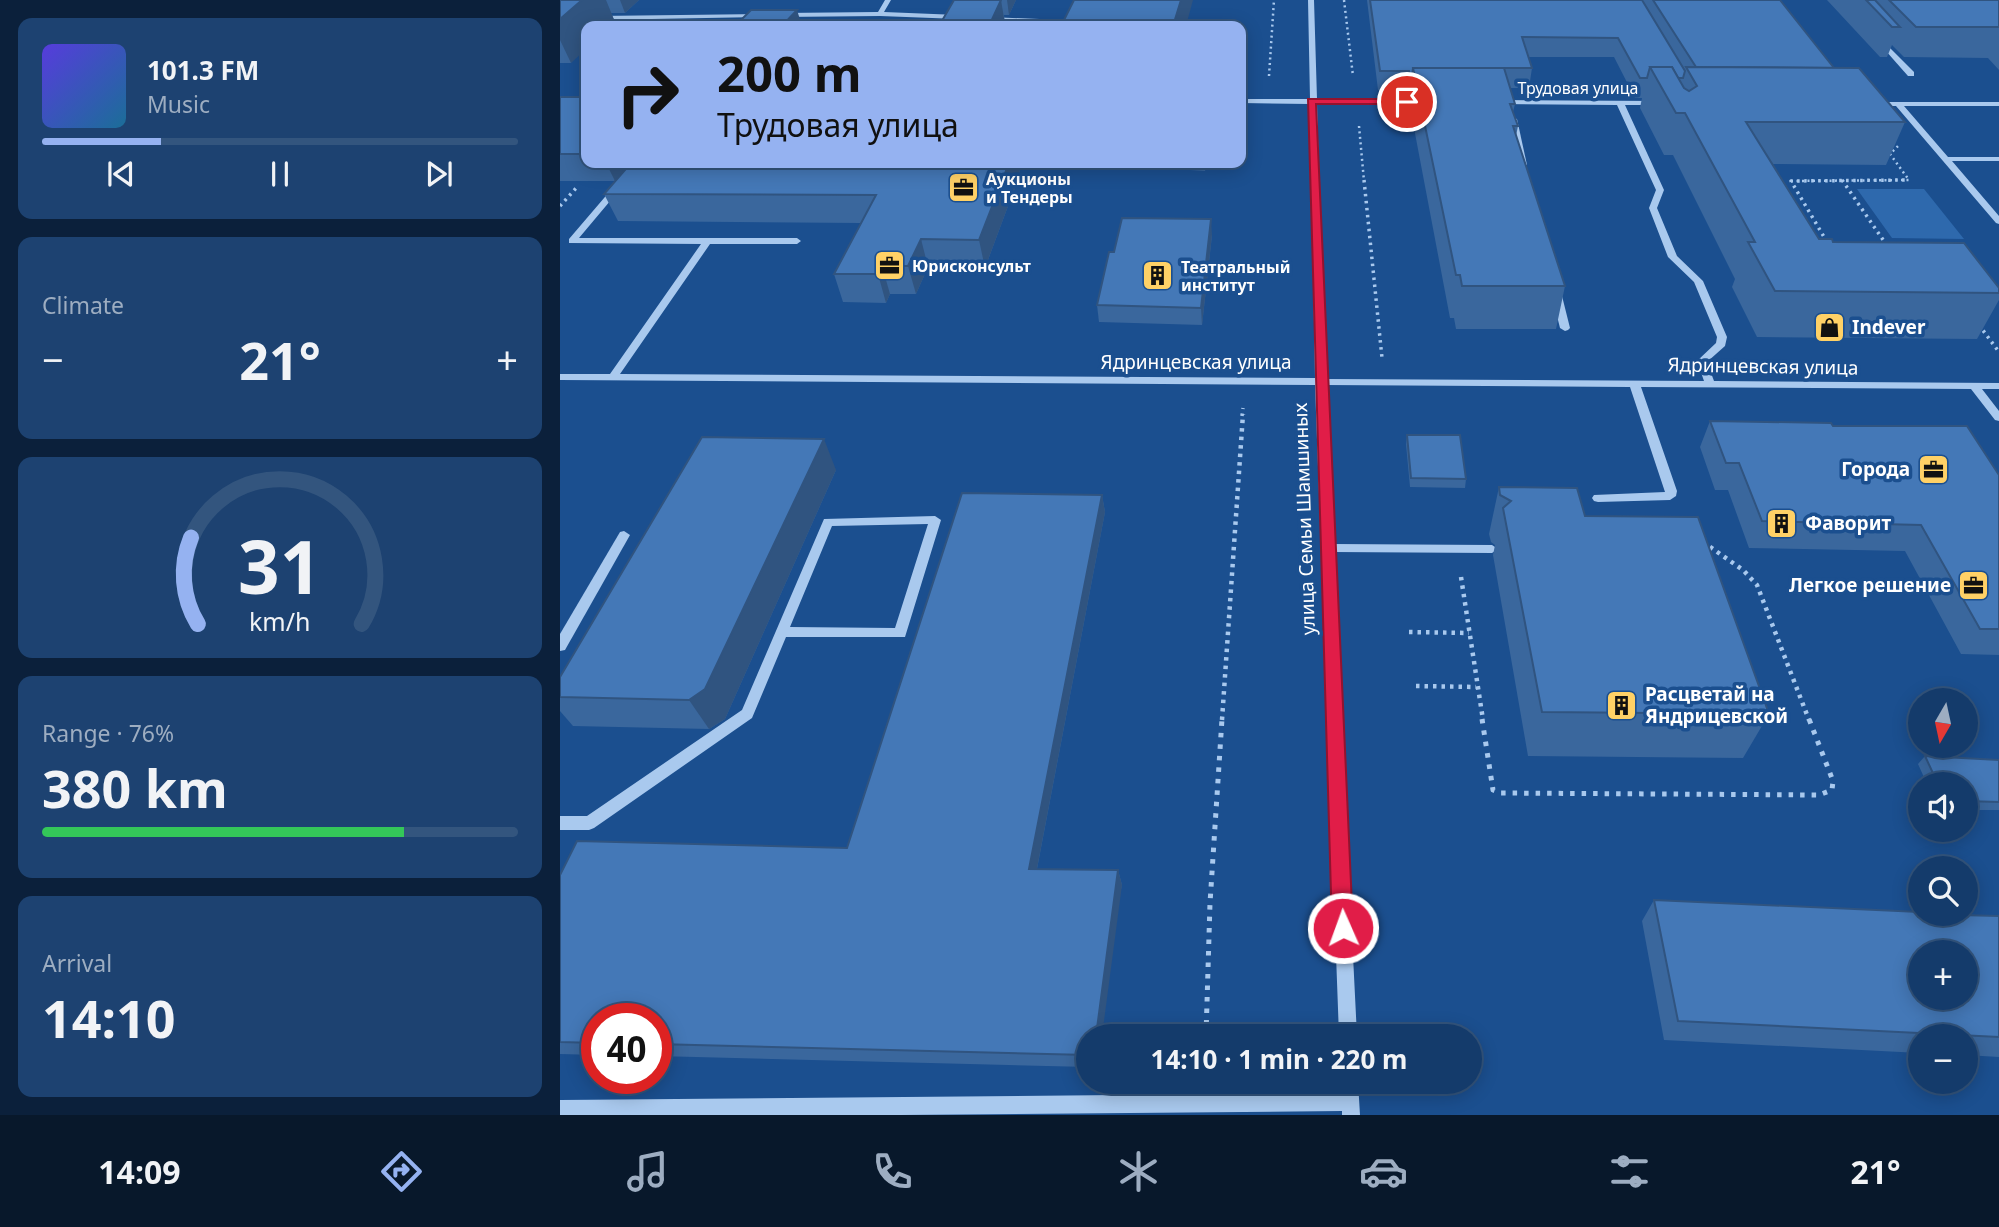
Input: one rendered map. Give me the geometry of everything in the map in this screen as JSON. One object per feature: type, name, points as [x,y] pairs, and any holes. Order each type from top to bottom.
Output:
[{"type":"street","points":[[880,14],[888,0]]},
{"type":"street","name":"улица Семьи Шамшиных","points":[[1311,0],[1311,101],[1320,380],[1347,1024]]},
{"type":"street","points":[[588,18],[880,14],[971,18]]},
{"type":"street","points":[[985,19],[1037,21]]},
{"type":"street","points":[[1876,37],[1911,74]]},
{"type":"street","points":[[1246,101],[1439,102]]},
{"type":"street","name":"Трудовая улица","points":[[1495,102],[1666,103]]},
{"type":"street","points":[[1509,102],[1526,174]]},
{"type":"street","points":[[1620,103],[1660,190],[1653,208],[1673,257],[1698,281],[1723,337],[1721,344],[1702,361],[1710,383]]},
{"type":"street","points":[[1861,104],[1999,104]]},
{"type":"street","points":[[1898,104],[1999,221]]},
{"type":"street","points":[[1946,159],[1999,159]]},
{"type":"street","points":[[634,168],[572,241],[797,242]]},
{"type":"street","points":[[613,377],[707,241]]},
{"type":"street","points":[[1555,289],[1565,328]]},
{"type":"street","name":"Ядринцевская улица","points":[[560,377],[1999,386]]},
{"type":"street","points":[[1598,498],[1670,496],[1671,491],[1634,383]]},
{"type":"street","points":[[1974,386],[1999,418]]},
{"type":"street","points":[[560,823],[589,823],[747,713],[828,523],[935,520],[900,633],[782,632]]},
{"type":"street","points":[[560,646],[624,535]]},
{"type":"street","points":[[1326,548],[1492,549]]},
{"type":"street","points":[[560,1109],[625,1112],[1350,1108]]},
{"type":"path","points":[[1268,101],[1274,0]]},
{"type":"path","points":[[1344,0],[1356,101]]},
{"type":"path","points":[[1357,115],[1383,363]]},
{"type":"path","points":[[1829,245],[1790,183],[1797,180],[1909,180],[1898,165]]},
{"type":"path","points":[[1842,180],[1889,248]]},
{"type":"path","points":[[1972,315],[1999,352]]},
{"type":"path","points":[[1206,1024],[1210,902],[1245,380]]},
{"type":"path","points":[[1457,548],[1493,790],[1501,793],[1819,795],[1832,790],[1833,780],[1756,585],[1743,570],[1700,540]]},
{"type":"path","points":[[1409,632],[1469,633]]},
{"type":"path","points":[[1416,686],[1476,687]]},
{"type":"shaded area","points":[[1857,189],[1924,189],[1964,239],[1892,238]]},
{"type":"building","points":[[560,0],[582,0],[560,19]]},
{"type":"building","points":[[954,0],[1001,0],[991,21],[942,21]]},
{"type":"building","points":[[1074,0],[1181,0],[1175,21],[1064,21]]},
{"type":"building","points":[[1370,0],[1642,0],[1685,71],[1683,78],[1678,78],[1672,67],[1650,67],[1647,78],[1640,78],[1618,38],[1522,37],[1532,68],[1413,68],[1412,77],[1409,71],[1380,71]]},
{"type":"building","points":[[1653,0],[1780,0],[1834,68],[1696,67]]},
{"type":"building","points":[[1866,0],[1875,0],[1900,27],[1892,27]]},
{"type":"building","points":[[1889,0],[1999,0],[1999,27],[1916,27]]},
{"type":"building","points":[[751,10],[797,10],[787,21],[740,21]]},
{"type":"building","points":[[1650,67],[1672,67],[1684,88],[1689,91],[1697,86],[1686,67],[1859,68],[1905,122],[1746,122],[1819,239],[1832,239],[1833,242],[1964,243],[1999,288],[1999,293],[1775,291],[1748,242],[1755,242],[1685,113],[1676,113]]},
{"type":"building","points":[[1413,68],[1504,68],[1515,104],[1510,104],[1518,126],[1513,126],[1565,286],[1462,286],[1460,275],[1456,275]]},
{"type":"building","points":[[560,97],[581,97],[581,154],[560,154]]},
{"type":"building","points":[[627,168],[1007,168],[979,240],[921,239],[908,266],[882,266],[878,274],[834,274],[876,195],[604,194]]},
{"type":"building","name":"Театральный институт","points":[[1122,218],[1211,219],[1201,308],[1097,305],[1109,252],[1114,252]]},
{"type":"building","points":[[1710,421],[1831,423],[1833,426],[1967,426],[1999,475],[1999,629],[1980,629],[1921,525],[1762,521],[1739,463],[1726,463]]},
{"type":"building","points":[[1407,435],[1460,435],[1466,479],[1411,478]]},
{"type":"building","points":[[702,437],[824,439],[705,689],[689,700],[560,697],[560,677]]},
{"type":"building","name":"Расцветай на Яндрицевской","points":[[1499,487],[1577,488],[1585,516],[1698,517],[1769,714],[1542,712],[1503,508],[1511,501],[1500,495]]},
{"type":"building","points":[[962,493],[1102,495],[1029,869],[1118,870],[1098,1024],[1076,1024],[1076,1055],[672,1044],[672,1003],[581,1003],[581,1043],[560,1042],[560,875],[577,841],[847,848]]},
{"type":"building","points":[[1926,758],[1999,760],[1999,802],[1978,801],[1978,772],[1932,772]]},
{"type":"building","points":[[1654,900],[1908,911],[1908,926],[1978,926],[1978,915],[1999,916],[1999,1037],[1978,1036],[1978,1024],[1908,1024],[1908,1032],[1678,1021]]},
{"type":"place","name":"Аукционы и Тендеры","points":[[963,188]]},
{"type":"place","name":"Юрисконсульт","points":[[889,266]]},
{"type":"place","name":"Театральный институт","points":[[1158,276]]},
{"type":"place","name":"Indever","points":[[1829,327]]},
{"type":"place","name":"Города","points":[[1933,469]]},
{"type":"place","name":"Фаворит","points":[[1782,523]]},
{"type":"place","name":"Легкое решение","points":[[1974,585]]},
{"type":"place","name":"Расцветай на Яндрицевской","points":[[1622,705]]},
{"type":"route","points":[[1343,928],[1311,101],[1407,102]]}]
